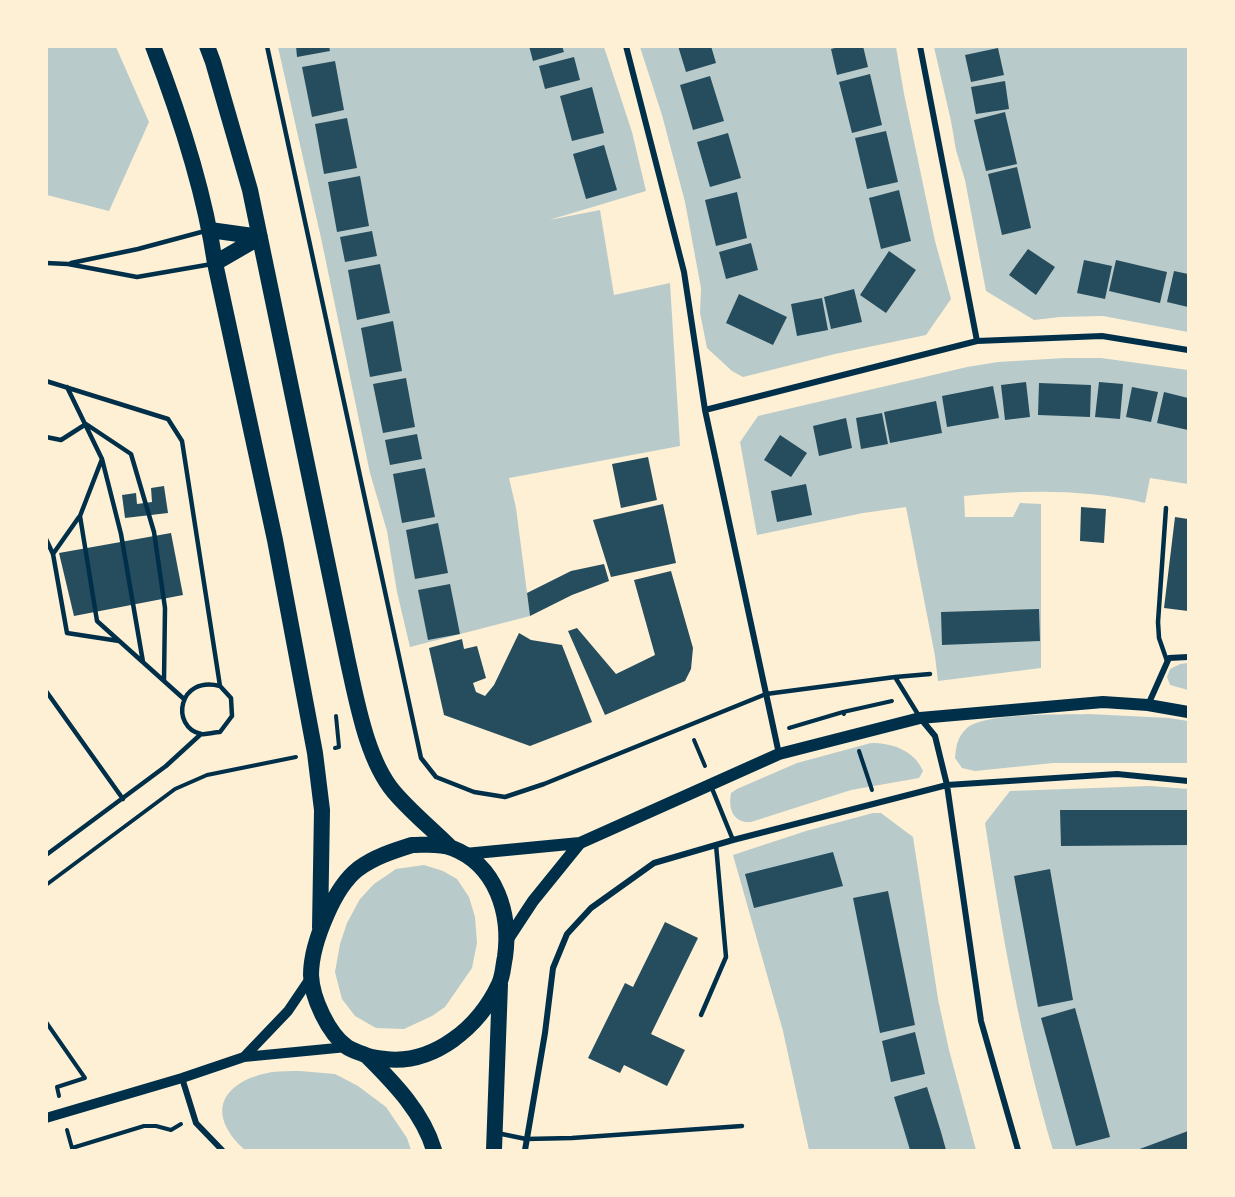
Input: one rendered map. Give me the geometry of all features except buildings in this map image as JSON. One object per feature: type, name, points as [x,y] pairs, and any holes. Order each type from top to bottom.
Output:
[{"type":"highway","points":[[153,46],[176,108],[210,230],[215,263],[275,540],[315,753],[322,810],[320,928]]},
{"type":"highway","points":[[207,46],[250,190],[348,662],[372,755],[393,791],[486,873],[498,891],[505,912],[508,939],[500,983],[494,1150]]},
{"type":"highway","points":[[210,230],[260,237]]},
{"type":"highway","points":[[215,263],[260,237]]},
{"type":"highway","points":[[458,850],[412,845],[372,860],[357,870],[332,903],[320,928],[311,976],[324,1017],[347,1047],[368,1057],[401,1061],[429,1054],[450,1042],[477,1018],[500,983]]},
{"type":"highway","points":[[368,1057],[400,1088],[429,1134],[434,1150]]},
{"type":"main road","points":[[458,850],[580,843],[779,754],[920,718],[1103,702],[1148,705],[1188,712]]},
{"type":"main road","points":[[508,939],[533,901],[580,843]]},
{"type":"street","points":[[626,46],[684,272],[705,410],[779,754]]},
{"type":"street","points":[[920,46],[977,341]]},
{"type":"street","points":[[705,410],[977,341],[1102,336],[1188,350]]},
{"type":"street","points":[[1148,705],[1169,658],[1188,657]]},
{"type":"street","points":[[920,718],[934,736],[947,785],[981,1021],[1018,1150]]},
{"type":"street","points":[[525,1150],[545,1033],[553,968],[567,934],[591,908],[654,863],[733,840],[947,785],[1117,774],[1188,782]]},
{"type":"street","points":[[244,1057],[288,1011],[311,976]]},
{"type":"street","points":[[46,1118],[182,1078],[244,1057],[347,1047]]},
{"type":"street","points":[[182,1078],[196,1123],[222,1150]]},
{"type":"lane","points":[[267,46],[421,758],[436,777],[474,792],[505,797],[543,784],[766,694],[930,674]]},
{"type":"lane","points":[[68,264],[210,230]]},
{"type":"lane","points":[[46,263],[68,264],[137,277],[215,263]]},
{"type":"lane","points":[[46,381],[168,419],[182,441],[220,686]]},
{"type":"lane","points":[[67,387],[102,459],[121,534],[143,662]]},
{"type":"lane","points":[[46,437],[61,440],[86,424]]},
{"type":"lane","points":[[86,424],[131,453],[156,543],[165,608],[164,680]]},
{"type":"lane","points":[[53,554],[80,516],[102,459]]},
{"type":"lane","points":[[1166,508],[1158,622],[1159,638],[1167,661]]},
{"type":"lane","points":[[80,516],[97,621],[184,699]]},
{"type":"lane","points":[[46,539],[53,554],[67,633],[118,641]]},
{"type":"lane","points":[[895,677],[920,718]]},
{"type":"lane","points":[[46,855],[88,822],[123,799],[201,734],[220,732],[232,716],[231,698],[220,686],[208,683],[200,685],[186,694],[184,699],[183,717],[189,727],[201,734]]},
{"type":"lane","points":[[46,692],[123,799]]},
{"type":"lane","points":[[711,786],[733,840]]},
{"type":"lane","points":[[700,1015],[726,957],[716,845]]},
{"type":"lane","points":[[494,1132],[526,1138],[572,1138],[742,1125]]},
{"type":"path","points":[[46,885],[175,789],[207,775],[339,747],[336,716],[360,712]]},
{"type":"path","points":[[775,733],[843,712]]},
{"type":"path","points":[[688,726],[706,768],[716,764]]},
{"type":"shaded area","points":[[46,47],[116,47],[149,122],[109,211],[47,195]]},
{"type":"shaded area","points":[[278,47],[604,47],[632,132],[646,191],[549,220],[600,210],[614,295],[670,283],[680,446],[509,478],[516,508],[530,616],[410,647],[397,592],[387,531],[370,473]]},
{"type":"shaded area","points":[[640,47],[896,47],[935,241],[951,299],[926,335],[835,354],[743,377],[732,371],[707,348],[700,313],[701,288],[685,202],[662,115]]},
{"type":"shaded area","points":[[934,47],[1188,47],[1188,332],[1103,316],[1034,320],[986,291],[965,180],[956,150]]},
{"type":"shaded area","points":[[1101,358],[1188,370],[1188,484],[1150,478],[1145,503],[1100,495],[1055,492],[964,496],[965,517],[1013,517],[1020,503],[1041,504],[1041,668],[938,681],[906,507],[863,513],[757,535],[740,442],[758,416],[967,367],[998,362]]},
{"type":"shaded area","points":[[1188,663],[1188,690],[1170,685],[1167,677],[1170,669]]},
{"type":"shaded area","points":[[1089,714],[1188,721],[1188,763],[1053,763],[975,771],[962,768],[955,758],[961,736],[966,729],[975,724],[1005,717]]},
{"type":"shaded area","points":[[871,743],[887,744],[908,753],[923,771],[919,778],[851,790],[751,822],[740,820],[733,814],[730,804],[731,793],[737,789],[797,763]]},
{"type":"shaded area","points":[[1150,786],[1188,789],[1188,1150],[1053,1150],[1031,1069],[1013,988],[985,823],[1010,791]]},
{"type":"shaded area","points":[[873,813],[881,813],[913,837],[938,999],[976,1150],[809,1150],[783,1031],[733,855],[806,831]]},
{"type":"shaded area","points":[[424,865],[443,871],[457,879],[469,897],[475,917],[477,943],[472,968],[445,1007],[432,1016],[404,1029],[376,1028],[355,1016],[342,999],[335,972],[340,944],[347,923],[360,899],[374,884],[396,869]]},
{"type":"shaded area","points":[[300,1071],[335,1074],[358,1086],[386,1107],[407,1138],[411,1150],[245,1150],[232,1136],[225,1123],[222,1111],[224,1100],[241,1083],[255,1076],[272,1072]]}]
